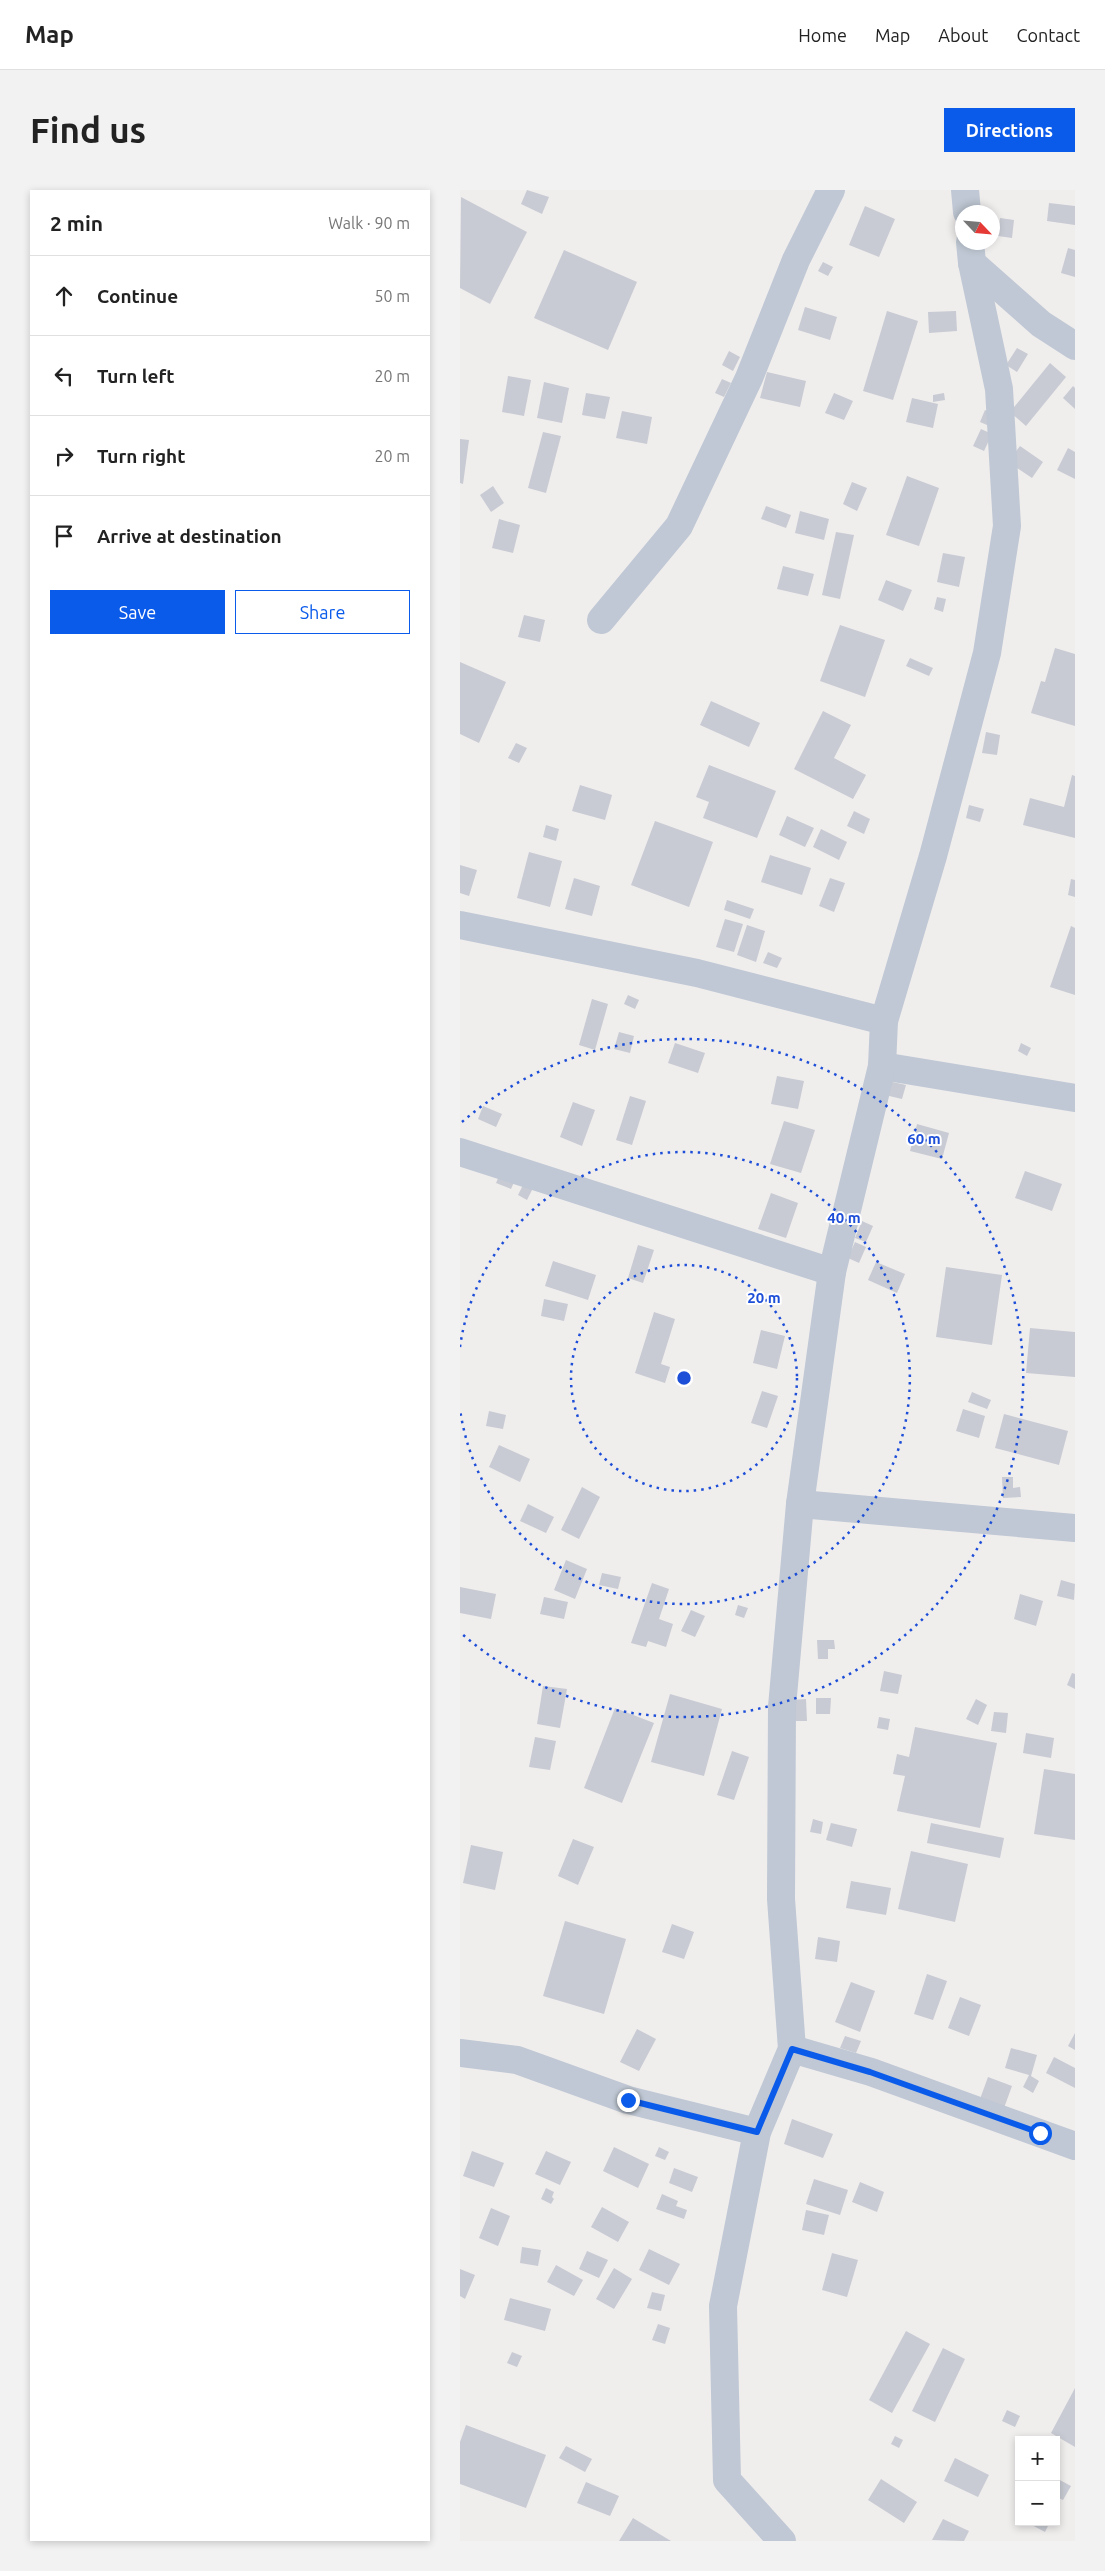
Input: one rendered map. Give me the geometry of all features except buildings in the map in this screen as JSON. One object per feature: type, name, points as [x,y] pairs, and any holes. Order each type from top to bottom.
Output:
[{"type":"street","points":[[601,620],[678,526],[749,378],[796,260],[831,190]]},
{"type":"street","points":[[964,190],[966,205]]},
{"type":"street","points":[[971,253],[1041,324],[1075,346]]},
{"type":"street","points":[[782,2541],[727,2480],[723,2306],[757,2132],[792,2049],[781,1899],[782,1707],[800,1504],[832,1272],[882,1066],[884,1021],[932,856],[987,653],[1008,526],[999,389],[971,253]]},
{"type":"street","points":[[460,925],[696,973],[884,1021]]},
{"type":"street","points":[[882,1066],[1075,1098]]},
{"type":"street","points":[[460,1152],[832,1272]]},
{"type":"street","points":[[800,1504],[1075,1528]]},
{"type":"street","points":[[792,2049],[870,2072],[1075,2146]]},
{"type":"street","points":[[460,2053],[517,2060],[628,2100],[757,2132]]},
{"type":"route","points":[[628,2100],[757,2132],[792,2049],[870,2072],[1040,2133]]}]
